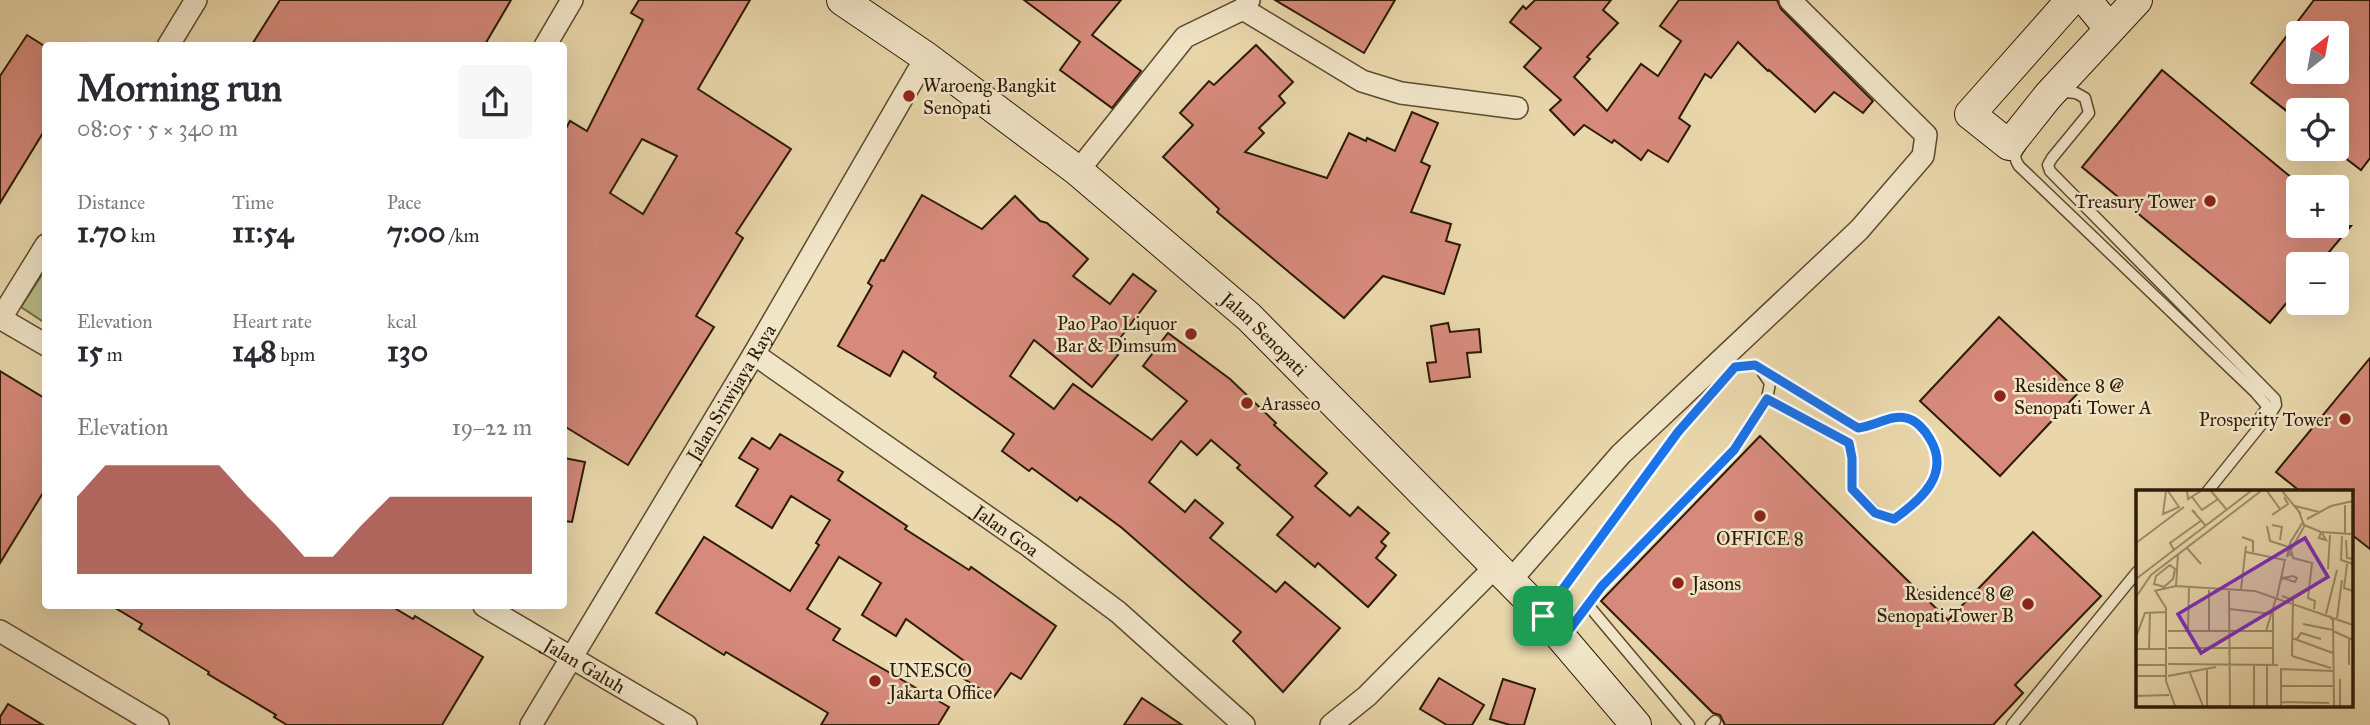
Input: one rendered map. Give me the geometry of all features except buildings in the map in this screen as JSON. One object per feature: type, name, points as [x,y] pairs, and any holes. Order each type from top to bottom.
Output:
[{"type":"main road","name":"Jalan Senopati","points":[[842,0],[926,57],[1078,172],[1249,317],[1503,574],[1553,627],[1636,725]]},
{"type":"main road","points":[[2071,0],[1970,114],[2019,132],[2109,28],[2137,0]]},
{"type":"main road","points":[[2086,0],[2109,28]]},
{"type":"street","points":[[170,42],[196,0]]},
{"type":"street","points":[[547,42],[572,0]]},
{"type":"street","points":[[1331,725],[1503,574],[1621,454],[1859,230],[1923,156],[1926,135],[1790,0]]},
{"type":"street","points":[[1078,172],[1185,37],[1246,5],[1362,81],[1401,93],[1517,108]]},
{"type":"street","name":"Jalan Sriwijaya Raya","points":[[531,725],[754,354],[926,57]]},
{"type":"street","points":[[42,251],[0,318],[42,343]]},
{"type":"street","name":"Jalan Goa","points":[[754,354],[1029,546],[1118,612],[1244,725]]},
{"type":"street","name":"Jalan Galuh","points":[[489,609],[686,725]]},
{"type":"street","points":[[0,631],[158,725]]},
{"type":"street","points":[[1354,725],[1367,696]]},
{"type":"lane","points":[[2019,132],[2039,125],[2065,92],[2076,93],[2085,98],[2089,113],[2052,158],[2048,165],[2050,172],[2275,399],[2276,405],[2203,490]]},
{"type":"lane","points":[[2019,132],[2026,137],[2015,154],[2019,166],[2271,408]]},
{"type":"lane","points":[[1553,627],[1588,605],[1602,586],[1734,450],[1767,399],[1770,383],[1755,365]]},
{"type":"lane","points":[[1553,627],[1678,432],[1735,367],[1755,365],[1858,428],[1872,426],[1893,416],[1908,418],[1925,430],[1937,451],[1934,480],[1917,503],[1894,519],[1875,513],[1852,489],[1849,443],[1767,399]]},
{"type":"lane","points":[[2209,490],[2271,408]]},
{"type":"lane","points":[[2012,725],[2136,573]]},
{"type":"lane","points":[[2020,725],[2136,580]]},
{"type":"lane","points":[[1588,605],[1689,725]]},
{"type":"green space","points":[[42,275],[42,321],[21,307]]},
{"type":"place","name":"Waroeng Bangkit Senopati","points":[[909,96]]},
{"type":"place","name":"Treasury Tower","points":[[2210,201]]},
{"type":"place","name":"Pao Pao Liquor Bar & Dimsum","points":[[1191,334]]},
{"type":"place","name":"Residence 8 @ Senopati Tower A","points":[[2000,396]]},
{"type":"place","name":"Arasseo","points":[[1247,403]]},
{"type":"place","name":"Prosperity Tower","points":[[2345,419]]},
{"type":"place","name":"OFFICE 8","points":[[1760,516]]},
{"type":"place","name":"Jasons","points":[[1678,583]]},
{"type":"place","name":"Residence 8 @ Senopati Tower B","points":[[2028,604]]},
{"type":"place","name":"UNESCO Jakarta Office","points":[[875,681]]},
{"type":"route","points":[[1755,365],[1858,428],[1872,426],[1893,416],[1908,418],[1925,430],[1937,451],[1934,480],[1917,503],[1894,519],[1875,513],[1852,489],[1849,443],[1767,399],[1734,450],[1602,586],[1563,638],[1543,616],[1678,432],[1735,367],[1755,365]]}]
